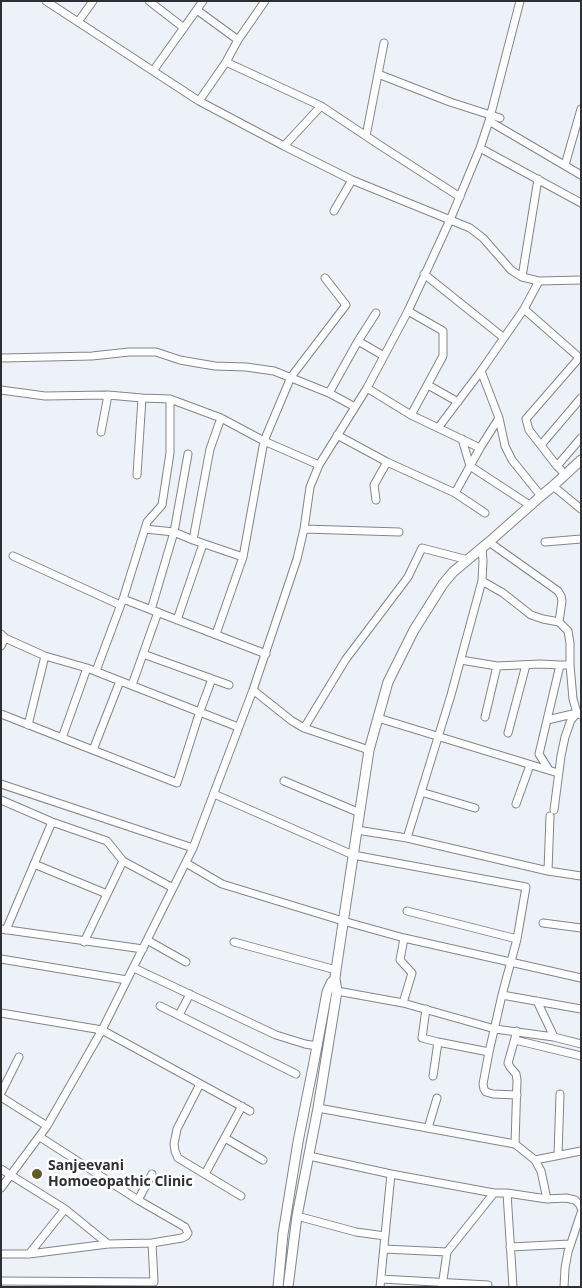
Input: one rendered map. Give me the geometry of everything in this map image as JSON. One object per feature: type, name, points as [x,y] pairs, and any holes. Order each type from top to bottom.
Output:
[{"type":"street","points":[[46,1],[199,101],[352,180],[470,228],[483,238],[511,270],[522,277],[539,281],[581,280]]},
{"type":"street","points":[[78,22],[93,1]]},
{"type":"street","points":[[149,1],[184,28]]},
{"type":"street","points":[[153,71],[203,1]]},
{"type":"street","points":[[199,101],[265,1]]},
{"type":"street","points":[[1,1188],[40,1137],[102,1030],[193,848],[266,654],[297,559],[304,529],[310,487],[319,464],[367,388],[408,311],[460,197],[490,118],[520,1]]},
{"type":"street","points":[[197,10],[238,40]]},
{"type":"street","points":[[366,136],[384,43]]},
{"type":"street","points":[[226,62],[321,106],[460,197]]},
{"type":"street","points":[[378,74],[490,118],[581,175]]},
{"type":"street","points":[[284,146],[321,106]]},
{"type":"street","points":[[565,165],[581,109]]},
{"type":"street","points":[[490,118],[500,118]]},
{"type":"street","points":[[480,148],[581,203]]},
{"type":"street","points":[[522,277],[538,179]]},
{"type":"street","points":[[334,211],[352,180]]},
{"type":"street","points":[[424,274],[504,338]]},
{"type":"street","points":[[216,634],[243,557],[264,441],[291,377],[346,305],[325,278]]},
{"type":"street","points":[[438,428],[524,309],[539,281]]},
{"type":"street","points":[[524,309],[580,358],[526,420],[529,430],[557,466],[559,480],[581,509]]},
{"type":"street","points":[[408,311],[443,331],[443,356],[412,415]]},
{"type":"street","points":[[329,392],[376,313]]},
{"type":"street","points":[[358,341],[384,356]]},
{"type":"street","points":[[3,358],[92,356],[142,351],[156,352],[196,363],[262,369],[291,377],[329,392],[354,407]]},
{"type":"street","points":[[480,371],[499,418],[505,446],[512,460],[540,496]]},
{"type":"street","points":[[428,385],[458,402]]},
{"type":"street","points":[[367,388],[412,415],[480,448]]},
{"type":"street","points":[[1,390],[45,396],[108,395],[170,398],[222,418],[264,441],[319,464]]},
{"type":"street","points":[[101,432],[108,395]]},
{"type":"street","points":[[137,475],[142,398]]},
{"type":"street","points":[[96,671],[147,522],[162,505],[170,453],[170,398]]},
{"type":"street","points":[[541,445],[581,398]]},
{"type":"street","points":[[193,540],[210,449],[222,418]]},
{"type":"street","points":[[455,494],[499,418]]},
{"type":"street","points":[[338,434],[387,462],[455,494],[485,513]]},
{"type":"street","points":[[557,466],[581,438]]},
{"type":"street","points":[[462,439],[470,466],[531,506]]},
{"type":"street","points":[[132,685],[143,654],[174,532],[188,454]]},
{"type":"street","points":[[278,1287],[289,1195],[327,992],[335,975],[369,750],[388,682],[414,630],[443,584],[453,572],[531,506],[581,460]]},
{"type":"street","points":[[376,500],[374,485],[387,462]]},
{"type":"street","points":[[145,529],[174,532],[243,557]]},
{"type":"street","points":[[304,529],[399,532]]},
{"type":"street","points":[[545,542],[581,539]]},
{"type":"street","points":[[178,620],[203,544]]},
{"type":"street","points":[[407,838],[461,660],[482,581],[486,545]]},
{"type":"street","points":[[486,545],[558,591],[562,601],[559,622]]},
{"type":"street","points":[[304,728],[346,659],[408,577],[422,548],[468,560]]},
{"type":"street","points":[[13,556],[121,602],[154,611],[266,654]]},
{"type":"street","points":[[482,581],[503,593],[531,615],[559,622],[568,631],[573,699],[579,714]]},
{"type":"street","points":[[1,646],[3,636],[45,656],[96,671],[238,727]]},
{"type":"street","points":[[143,654],[229,685]]},
{"type":"street","points":[[28,725],[45,656]]},
{"type":"street","points":[[461,660],[497,666],[570,665]]},
{"type":"street","points":[[508,733],[526,665]]},
{"type":"street","points":[[549,770],[539,754],[560,665]]},
{"type":"street","points":[[485,717],[497,666]]},
{"type":"street","points":[[62,738],[87,668]]},
{"type":"street","points":[[1,714],[177,783],[212,679]]},
{"type":"street","points":[[93,750],[120,681]]},
{"type":"street","points":[[253,690],[292,721],[304,728],[369,750]]},
{"type":"street","points":[[547,720],[579,714]]},
{"type":"street","points":[[548,871],[552,813],[560,756],[571,720],[579,714]]},
{"type":"street","points":[[378,718],[558,773]]},
{"type":"street","points":[[516,804],[530,765]]},
{"type":"street","points":[[284,781],[360,813]]},
{"type":"street","points":[[1,784],[193,848]]},
{"type":"street","points":[[421,792],[475,808]]},
{"type":"street","points":[[214,794],[353,855],[526,887],[517,939],[502,995],[483,1084],[486,1092],[517,1095]]},
{"type":"street","points":[[1,800],[52,822],[107,841],[123,861],[173,888]]},
{"type":"street","points":[[52,822],[4,930],[143,949]]},
{"type":"street","points":[[357,830],[407,838],[548,871],[581,876]]},
{"type":"street","points":[[84,942],[123,861]]},
{"type":"street","points":[[186,863],[222,884],[343,921],[404,938],[581,978]]},
{"type":"street","points":[[34,864],[107,894]]},
{"type":"street","points":[[407,911],[517,939]]},
{"type":"street","points":[[542,924],[581,928]]},
{"type":"street","points":[[402,1003],[412,973],[400,960],[404,938]]},
{"type":"street","points":[[147,940],[186,962]]},
{"type":"street","points":[[234,942],[335,975]]},
{"type":"street","points":[[1,959],[127,980]]},
{"type":"street","points":[[134,968],[274,1034],[317,1046]]},
{"type":"street","points":[[288,1287],[297,1216],[338,991],[335,975]]},
{"type":"street","points":[[338,991],[402,1003],[495,1028],[554,1037],[581,1044]]},
{"type":"street","points":[[179,1015],[190,994]]},
{"type":"street","points":[[502,995],[581,1009]]},
{"type":"street","points":[[537,1001],[554,1037]]},
{"type":"street","points":[[160,1006],[296,1074]]},
{"type":"street","points":[[426,1009],[422,1038],[490,1052]]},
{"type":"street","points":[[1,1013],[102,1030],[250,1111]]},
{"type":"street","points":[[515,1144],[517,1080],[516,1074],[508,1063],[517,1031]]},
{"type":"street","points":[[515,1040],[581,1056]]},
{"type":"street","points":[[433,1076],[438,1042]]},
{"type":"street","points":[[1,1093],[20,1057]]},
{"type":"street","points":[[200,1084],[177,1129],[174,1151],[178,1158],[241,1196]]},
{"type":"street","points":[[558,1155],[560,1094]]},
{"type":"street","points":[[1,1097],[47,1126]]},
{"type":"street","points":[[428,1128],[437,1098]]},
{"type":"street","points":[[205,1174],[242,1106]]},
{"type":"street","points":[[318,1108],[515,1144],[535,1160],[541,1171],[547,1199]]},
{"type":"street","points":[[1,1254],[29,1254],[108,1244],[152,1243],[182,1238],[188,1233],[185,1227],[138,1200],[40,1137]]},
{"type":"street","points":[[225,1138],[263,1160]]},
{"type":"street","points":[[535,1160],[581,1151]]},
{"type":"street","points":[[309,1156],[391,1174],[494,1193],[508,1193],[547,1199],[566,1198],[575,1200],[581,1208]]},
{"type":"street","points":[[1,1169],[65,1209],[108,1244]]},
{"type":"street","points":[[138,1200],[152,1174]]},
{"type":"street","points":[[380,1287],[391,1174]]},
{"type":"street","points":[[442,1284],[446,1252],[494,1193]]},
{"type":"street","points":[[508,1193],[513,1287]]},
{"type":"street","points":[[29,1254],[65,1209]]},
{"type":"street","points":[[564,1287],[565,1268],[570,1244],[581,1213]]},
{"type":"street","points":[[297,1216],[356,1232],[385,1236]]},
{"type":"street","points":[[1,1281],[133,1285],[154,1282],[152,1243]]},
{"type":"street","points":[[510,1247],[570,1244]]},
{"type":"street","points":[[384,1248],[446,1252]]},
{"type":"street","points":[[381,1279],[442,1284],[488,1285]]},
{"type":"place","name":"Sanjeevani Homoeopathic Clinic","points":[[37,1174]]}]
